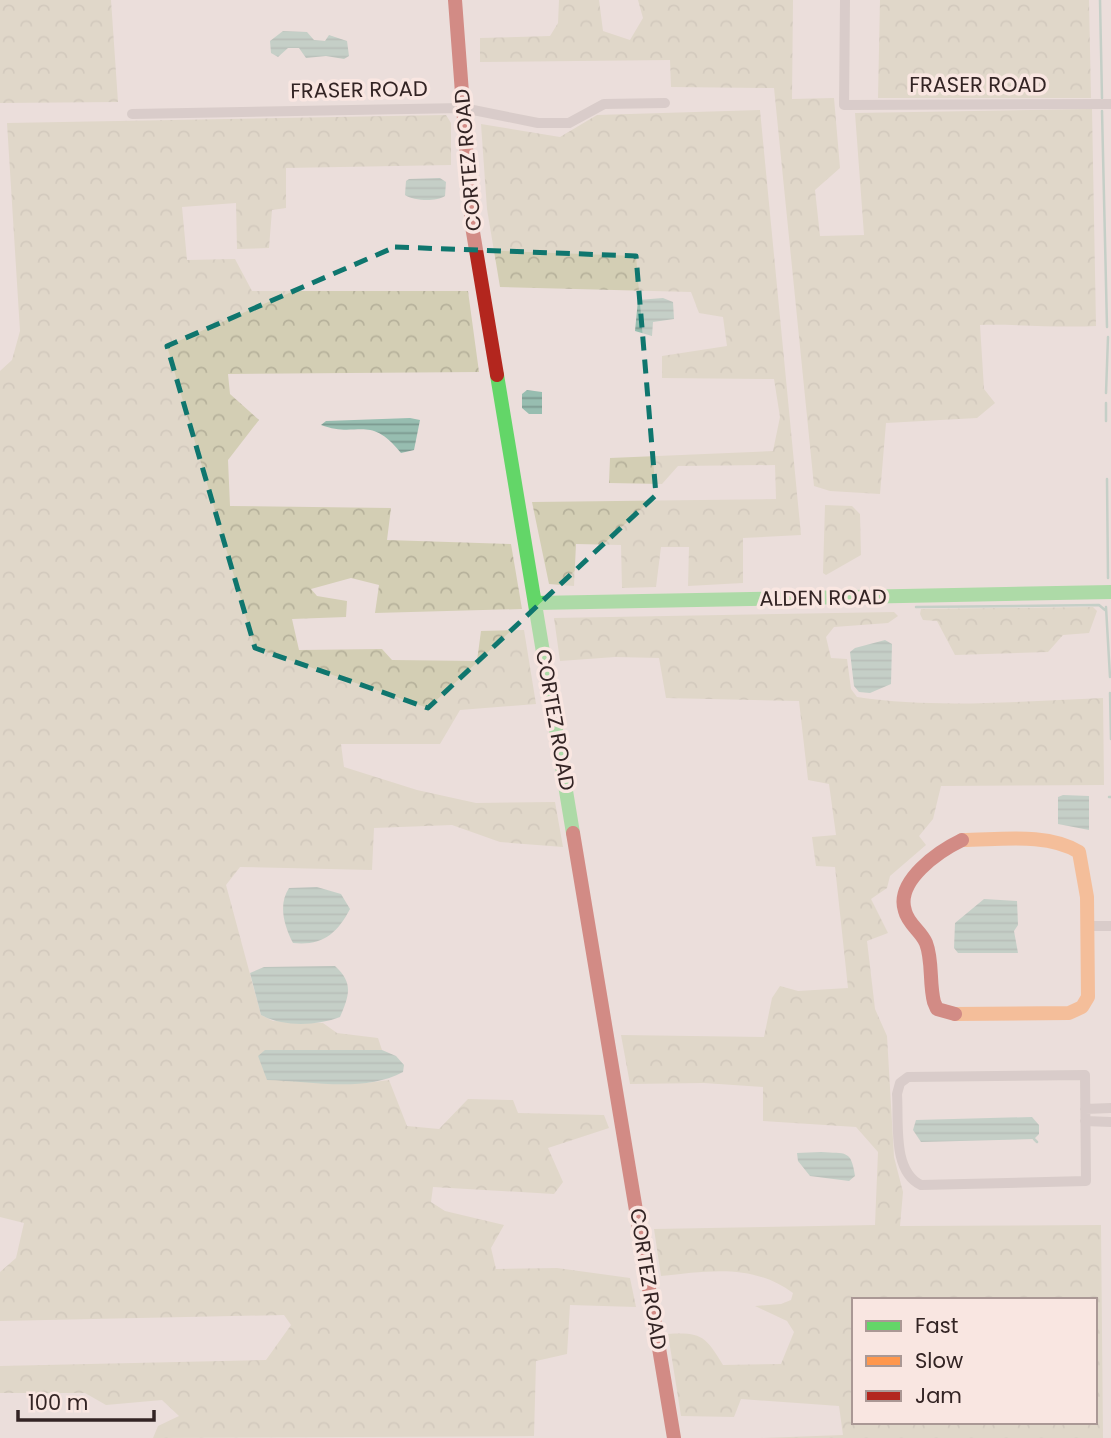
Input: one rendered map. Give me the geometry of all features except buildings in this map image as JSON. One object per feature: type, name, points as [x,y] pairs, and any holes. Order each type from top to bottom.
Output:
[{"type":"street","name":"CORTEZ ROAD","points":[[456,0],[472,226],[674,1438]]},
{"type":"street","name":"FRASER ROAD","points":[[845,0],[844,105],[1111,104]]},
{"type":"street","name":"FRASER ROAD","points":[[132,114],[463,108],[538,123],[569,123],[604,104],[664,103]]},
{"type":"street","name":"ALDEN ROAD","points":[[535,603],[1111,592]]},
{"type":"street","points":[[962,840],[1025,840],[1071,847],[1080,852],[1086,863],[1087,926],[1088,997],[1082,1007],[1069,1013],[949,1014],[937,1009],[932,999],[926,941],[907,917],[903,908],[903,892],[910,880],[953,843],[962,840]]},
{"type":"street","points":[[1087,926],[1111,926]]},
{"type":"street","points":[[1085,1075],[1085,1109],[1086,1181],[922,1185],[910,1180],[902,1169],[897,1094],[900,1083],[908,1077],[1085,1075]]},
{"type":"street","points":[[1085,1109],[1111,1108]]},
{"type":"street","points":[[1086,1121],[1111,1122]]},
{"type":"highlighted area","points":[[395,247],[636,256],[656,495],[428,708],[255,648],[167,346]]},
{"type":"green space","points":[[0,0],[111,0],[118,102],[0,103]]},
{"type":"green space","points":[[559,0],[599,0],[603,31],[630,40],[643,18],[638,0],[793,0],[792,99],[834,98],[840,168],[815,190],[820,236],[864,235],[855,113],[1092,109],[1096,326],[980,325],[984,389],[995,403],[977,418],[886,423],[880,494],[830,491],[814,486],[774,88],[671,87],[670,60],[480,62],[480,38],[550,36],[558,23]]},
{"type":"green space","points":[[880,0],[1089,0],[1091,98],[878,98]]},
{"type":"green space","points":[[760,110],[801,535],[743,538],[743,583],[688,586],[689,547],[661,547],[656,587],[622,588],[621,545],[576,544],[574,586],[549,584],[532,502],[776,499],[775,465],[678,466],[662,484],[609,483],[610,458],[773,451],[780,417],[774,379],[662,378],[662,356],[727,346],[723,317],[699,313],[691,292],[500,287],[487,209],[481,124],[560,137],[597,115]]},
{"type":"green space","points":[[446,115],[451,123],[451,165],[286,168],[286,208],[272,210],[269,248],[237,249],[236,203],[182,207],[187,260],[235,259],[252,291],[468,291],[479,372],[228,374],[230,394],[259,420],[228,460],[230,506],[391,508],[387,540],[511,544],[522,609],[375,613],[379,585],[351,578],[311,589],[317,596],[347,601],[346,617],[292,619],[299,650],[382,649],[392,660],[477,661],[481,631],[524,630],[536,704],[460,710],[440,744],[341,744],[344,767],[417,790],[476,803],[555,802],[563,847],[500,842],[452,825],[374,828],[372,870],[240,867],[226,885],[261,1015],[273,1021],[323,1023],[337,1033],[378,1038],[382,1050],[265,1050],[366,1083],[389,1080],[407,1126],[439,1129],[468,1099],[513,1100],[518,1113],[604,1115],[609,1128],[548,1148],[563,1182],[554,1194],[433,1187],[431,1202],[445,1211],[504,1225],[491,1248],[496,1269],[557,1268],[630,1278],[636,1307],[570,1305],[567,1354],[536,1361],[534,1436],[153,1438],[158,1426],[179,1416],[162,1400],[106,1405],[85,1393],[0,1393],[0,1366],[266,1360],[291,1325],[284,1315],[0,1321],[0,1272],[16,1258],[24,1223],[0,1217],[0,371],[12,360],[20,331],[7,123]]},
{"type":"green space","points":[[825,505],[852,506],[860,514],[861,555],[826,575],[823,573]]},
{"type":"green space","points":[[1093,607],[1097,611],[1089,633],[1063,635],[1048,652],[955,655],[937,621],[923,620],[920,614],[921,609]]},
{"type":"green space","points":[[894,612],[898,616],[888,623],[834,627],[826,637],[831,658],[847,659],[851,689],[857,697],[918,703],[1103,698],[1104,785],[941,786],[933,819],[919,836],[926,845],[890,876],[887,888],[871,899],[888,933],[867,941],[875,1009],[887,1036],[894,1157],[903,1192],[900,1226],[1101,1225],[1103,1438],[760,1438],[843,1435],[839,1406],[741,1399],[734,1417],[681,1416],[668,1334],[689,1334],[702,1338],[723,1365],[781,1364],[794,1332],[787,1321],[755,1306],[781,1304],[791,1300],[793,1293],[777,1283],[746,1273],[713,1271],[661,1276],[654,1229],[875,1225],[878,1152],[856,1127],[763,1121],[763,1087],[704,1083],[630,1084],[621,1035],[764,1037],[772,998],[780,986],[798,991],[848,988],[835,867],[816,866],[812,837],[836,835],[829,784],[808,780],[799,701],[666,698],[659,658],[615,657],[560,661],[554,618]]},
{"type":"shaded area","points":[[283,31],[307,32],[314,40],[325,41],[329,35],[347,41],[349,56],[344,59],[326,56],[306,58],[299,48],[288,48],[278,57],[271,53],[270,41]]},
{"type":"shaded area","points":[[440,178],[446,182],[445,196],[441,198],[419,200],[405,195],[406,181],[409,179]]},
{"type":"shaded area","points":[[663,298],[673,302],[674,319],[653,322],[652,336],[635,331],[638,300]]},
{"type":"shaded area","points":[[527,390],[542,392],[542,414],[529,414],[522,408],[522,394]]},
{"type":"shaded area","points":[[410,418],[420,420],[414,450],[401,453],[390,441],[371,430],[334,429],[321,425],[326,421]]},
{"type":"shaded area","points":[[885,640],[892,644],[891,684],[870,693],[859,692],[854,686],[850,652],[855,648]]},
{"type":"shaded area","points":[[1089,796],[1089,830],[1058,824],[1058,797]]},
{"type":"shaded area","points":[[317,887],[341,894],[350,909],[340,925],[328,936],[312,942],[293,943],[283,915],[289,888]]},
{"type":"shaded area","points":[[984,899],[1017,901],[1018,925],[1014,931],[1018,953],[958,953],[954,948],[955,923]]},
{"type":"shaded area","points":[[335,966],[345,978],[348,990],[340,1017],[300,1024],[279,1022],[261,1015],[250,973],[264,967]]},
{"type":"shaded area","points":[[265,1050],[382,1050],[396,1056],[404,1065],[403,1072],[388,1078],[354,1084],[267,1080],[258,1056]]},
{"type":"shaded area","points":[[1032,1117],[1039,1125],[1039,1134],[1034,1139],[921,1142],[913,1130],[916,1120]]},
{"type":"shaded area","points":[[797,1153],[842,1153],[849,1157],[855,1176],[849,1181],[810,1176],[798,1161]]},
{"type":"waterway","points":[[1100,0],[1102,98]]},
{"type":"waterway","points":[[1102,111],[1107,327]]},
{"type":"waterway","points":[[1106,393],[1108,337]]},
{"type":"waterway","points":[[1106,403],[1106,421]]},
{"type":"waterway","points":[[1107,479],[1108,578]]},
{"type":"waterway","points":[[916,607],[1099,605],[1105,610]]},
{"type":"waterway","points":[[1106,607],[1110,677]]},
{"type":"waterway","points":[[1110,693],[1111,739]]},
{"type":"waterway","points":[[1034,1139],[1037,1142]]},
{"type":"traffic: fast","points":[[497,375],[573,833]]},
{"type":"traffic: fast","points":[[535,603],[1111,592]]},
{"type":"traffic: slow","points":[[955,1014],[1069,1013],[1082,1007],[1088,997],[1087,897],[1079,852],[1037,839],[962,840]]},
{"type":"traffic: jam","points":[[455,0],[472,226],[497,375]]},
{"type":"traffic: jam","points":[[573,833],[674,1438]]},
{"type":"traffic: jam","points":[[955,1014],[937,1009],[928,950],[924,939],[907,916],[904,900],[906,889],[921,868],[962,840]]}]
